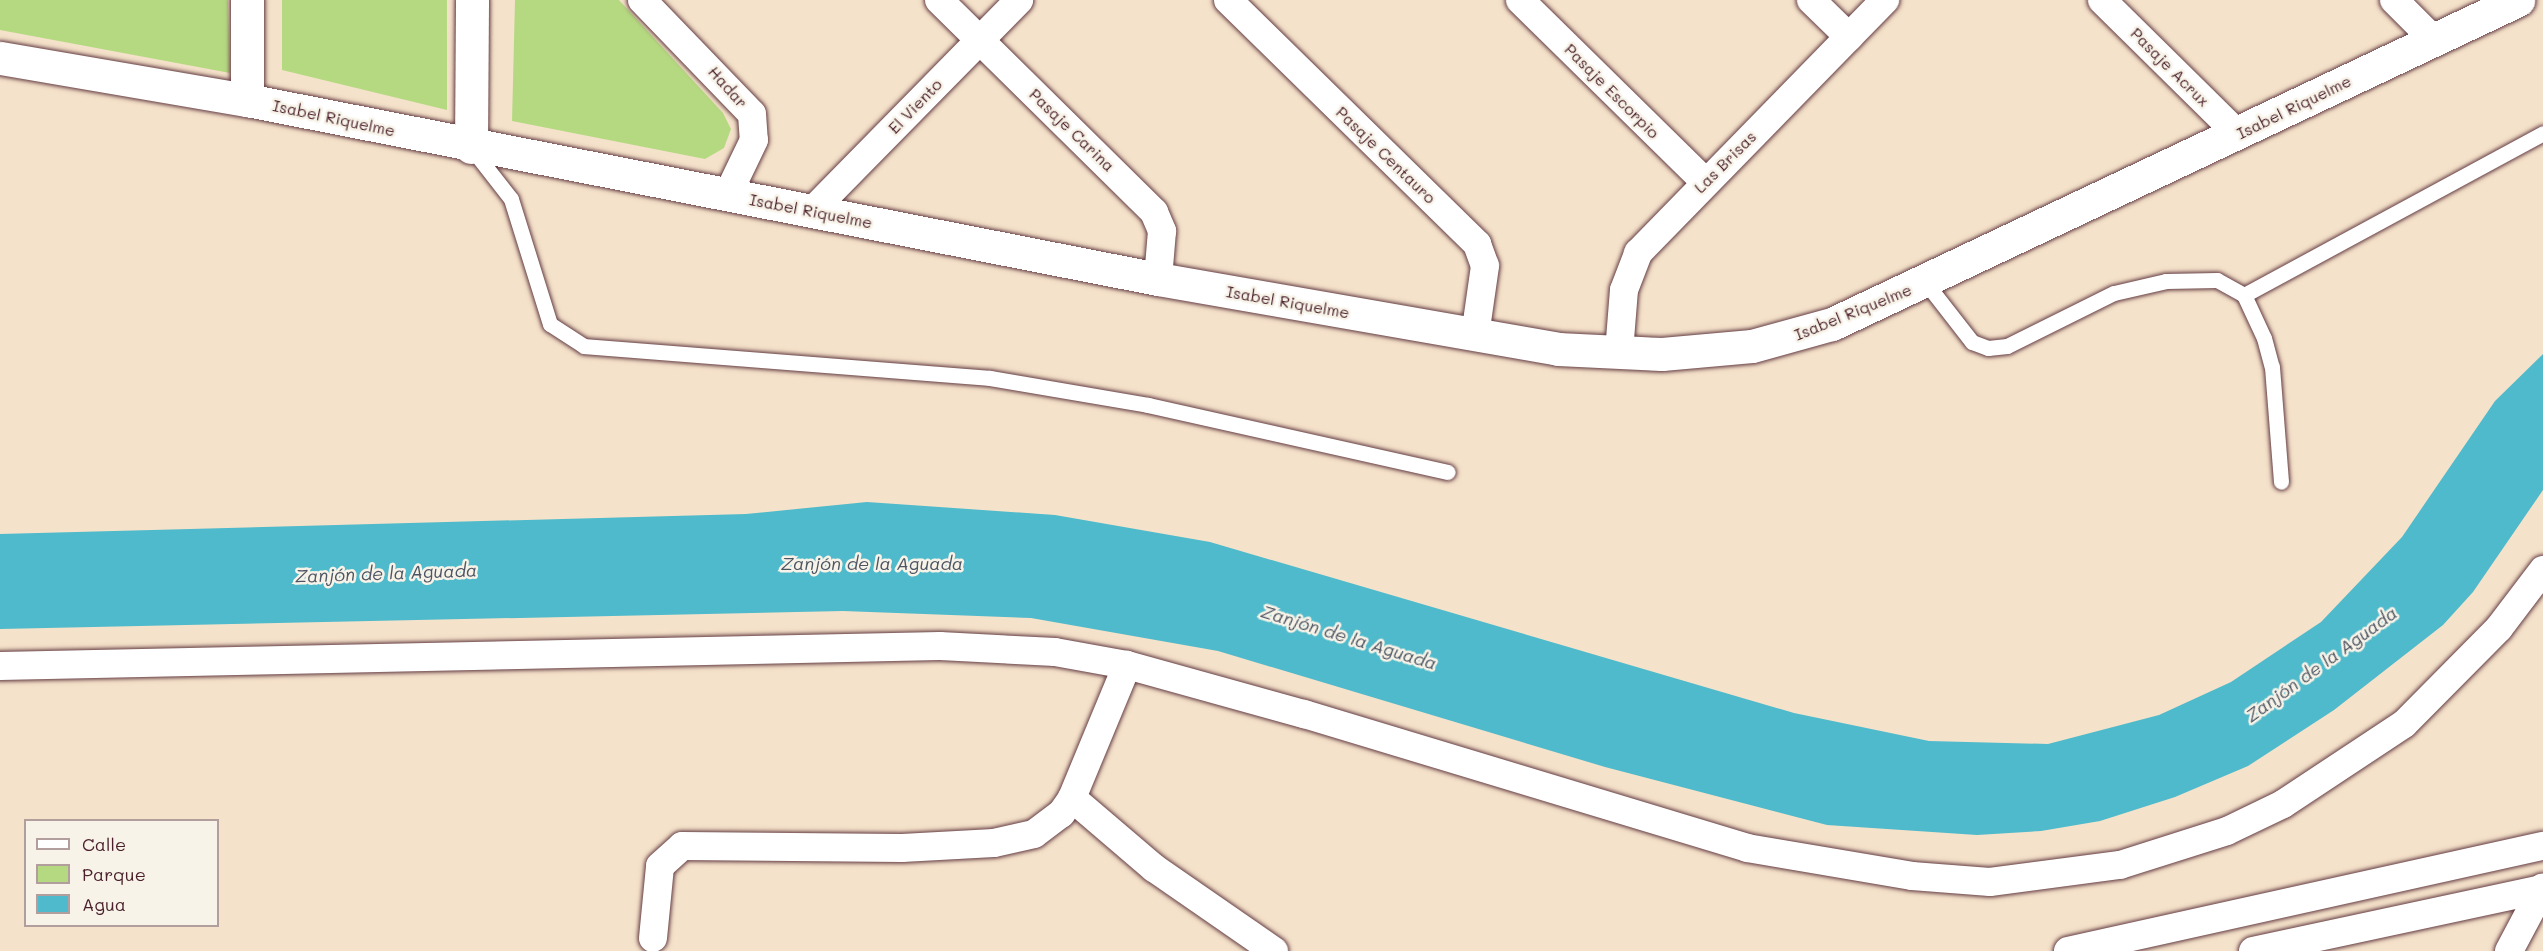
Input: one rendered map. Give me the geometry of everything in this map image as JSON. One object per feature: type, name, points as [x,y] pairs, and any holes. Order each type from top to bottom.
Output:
[{"type":"street","points":[[247,0],[247,100]]},
{"type":"street","points":[[471,147],[472,0]]},
{"type":"street","name":"Hadar","points":[[642,0],[752,114],[754,140],[728,195]]},
{"type":"street","name":"Pasaje Carina","points":[[939,0],[1154,212],[1162,231],[1158,279]]},
{"type":"street","name":"El Viento","points":[[811,212],[1019,0]]},
{"type":"street","name":"Pasaje Centauro","points":[[1228,0],[1477,244],[1485,266],[1475,335]]},
{"type":"street","name":"Pasaje Escorpio","points":[[1520,0],[1705,182]]},
{"type":"street","points":[[1811,0],[1849,37]]},
{"type":"street","name":"Las Brisas","points":[[1619,352],[1624,290],[1638,254],[1705,182],[1885,0]]},
{"type":"street","name":"Pasaje Acrux","points":[[2102,0],[2238,134]]},
{"type":"street","points":[[2394,0],[2433,39]]},
{"type":"street","name":"Isabel Riquelme","points":[[0,58],[247,100],[471,147],[1158,279],[1558,349],[1619,352],[1752,346],[1832,324],[1926,283],[2518,0]]},
{"type":"street","points":[[0,666],[940,646],[1055,652],[1127,665],[1747,848],[1941,879],[2028,880],[2174,850],[2255,818],[2337,772],[2435,695],[2499,628],[2543,570]]},
{"type":"street","points":[[653,938],[660,866],[682,846],[994,843],[1042,829],[1072,798],[1127,665]]},
{"type":"street","points":[[1072,798],[1154,868],[1274,951]]},
{"type":"street","points":[[2068,951],[2543,846]]},
{"type":"street","points":[[2253,951],[2543,888]]},
{"type":"street","points":[[2509,951],[2543,888]]},
{"type":"lane","points":[[2244,295],[2543,133]]},
{"type":"lane","points":[[471,147],[511,199],[550,324],[584,346],[990,378],[1148,405],[1448,472]]},
{"type":"lane","points":[[1926,283],[1972,342],[1988,348],[2007,346],[2114,293],[2166,280],[2217,280],[2244,295],[2272,367],[2281,482]]},
{"type":"green space","points":[[0,0],[228,0],[230,73],[0,30]]},
{"type":"green space","points":[[282,0],[447,0],[447,110],[282,70]]},
{"type":"green space","points":[[515,0],[619,0],[723,113],[731,129],[724,148],[705,159],[512,121]]},
{"type":"water","name":"Zanjón de la Aguada","points":[[2543,354],[2543,490],[2473,592],[2443,625],[2334,710],[2248,766],[2175,797],[2100,821],[2041,831],[1977,835],[1827,825],[1605,767],[1218,651],[1031,618],[843,611],[0,629],[0,534],[746,514],[867,502],[1055,515],[1210,542],[1794,713],[1929,741],[2048,744],[2159,715],[2231,682],[2321,622],[2402,537],[2495,401]]}]
